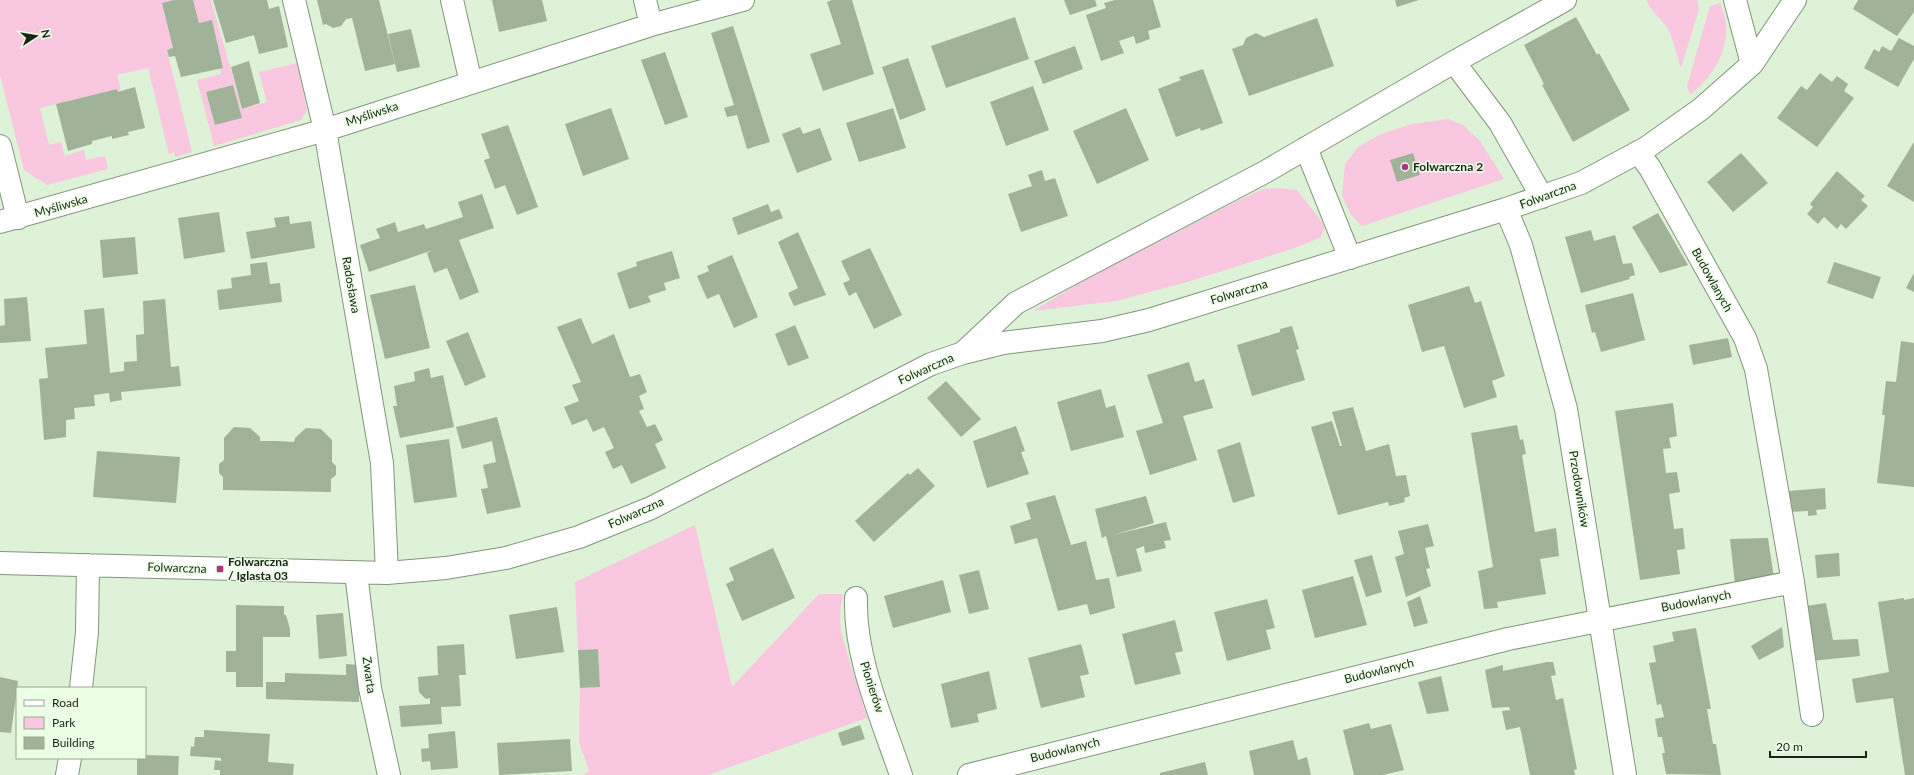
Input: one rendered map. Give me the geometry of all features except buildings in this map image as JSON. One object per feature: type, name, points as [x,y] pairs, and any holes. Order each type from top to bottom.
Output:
[{"type":"street","name":"Radosława","points":[[294,0],[325,130],[382,463],[387,573]]},
{"type":"street","points":[[452,0],[471,83]]},
{"type":"street","points":[[645,0],[651,25]]},
{"type":"street","name":"Myśliwska","points":[[9,220],[325,130],[651,25],[743,0]]},
{"type":"street","points":[[963,353],[1016,303],[1265,172],[1454,62],[1565,0]]},
{"type":"street","points":[[1735,0],[1752,64]]},
{"type":"street","name":"Folwarczna","points":[[0,562],[387,573],[446,568],[506,558],[579,537],[651,508],[931,364],[963,353],[1003,343],[1102,331],[1149,320],[1506,209],[1581,183],[1638,152],[1701,109],[1752,64],[1795,0]]},
{"type":"street","points":[[1454,62],[1500,122],[1542,197]]},
{"type":"street","points":[[0,146],[9,220]]},
{"type":"street","points":[[1306,148],[1350,258]]},
{"type":"street","name":"Budowlanych","points":[[1638,152],[1650,168],[1745,338],[1756,369],[1793,582],[1812,714]]},
{"type":"street","name":"Przodowników","points":[[1506,209],[1521,245],[1566,409],[1598,620],[1625,775]]},
{"type":"street","points":[[81,687],[87,632],[88,565]]},
{"type":"street","name":"Zwarta","points":[[356,573],[370,688],[390,775]]},
{"type":"street","name":"Budowlanych","points":[[969,775],[1508,638],[1793,582]]},
{"type":"street","name":"Pionierów","points":[[856,598],[855,618],[861,655],[901,775]]},
{"type":"street","points":[[67,775],[70,759]]},
{"type":"green space","points":[[0,0],[174,0],[162,3],[173,48],[167,50],[192,152],[175,157],[174,152],[169,154],[148,68],[117,75],[121,91],[118,92],[117,89],[40,108],[49,145],[61,142],[65,156],[84,150],[86,160],[105,156],[108,169],[47,185],[24,170],[0,75]]},
{"type":"green space","points":[[193,0],[211,0],[242,109],[267,102],[259,72],[297,63],[307,110],[301,120],[214,146],[197,80],[221,74],[220,69],[223,68],[212,21],[199,23]],"holes":[[[233,85],[242,118],[215,125],[206,92]]]},
{"type":"green space","points":[[1647,0],[1697,0],[1699,9],[1681,68],[1669,31],[1651,9]]},
{"type":"green space","points":[[1720,3],[1726,24],[1724,45],[1717,64],[1712,72],[1690,95],[1687,86],[1710,6]]},
{"type":"green space","points":[[1448,119],[1463,125],[1480,141],[1504,179],[1362,226],[1351,215],[1342,196],[1345,164],[1358,147],[1381,134],[1412,124]]},
{"type":"green space","points":[[1278,188],[1297,190],[1325,226],[1321,237],[1295,248],[1184,283],[1116,301],[1033,311],[1083,281],[1241,199],[1263,189]]},
{"type":"green space","points":[[695,525],[732,687],[819,594],[843,594],[840,613],[841,633],[867,718],[708,775],[583,775],[589,771],[579,742],[580,688],[600,687],[598,649],[578,650],[575,582]]},
{"type":"place","name":"Folwarczna 2","points":[[1405,167]]},
{"type":"place","name":"Folwarczna / Iglasta 03","points":[[220,569]]}]
